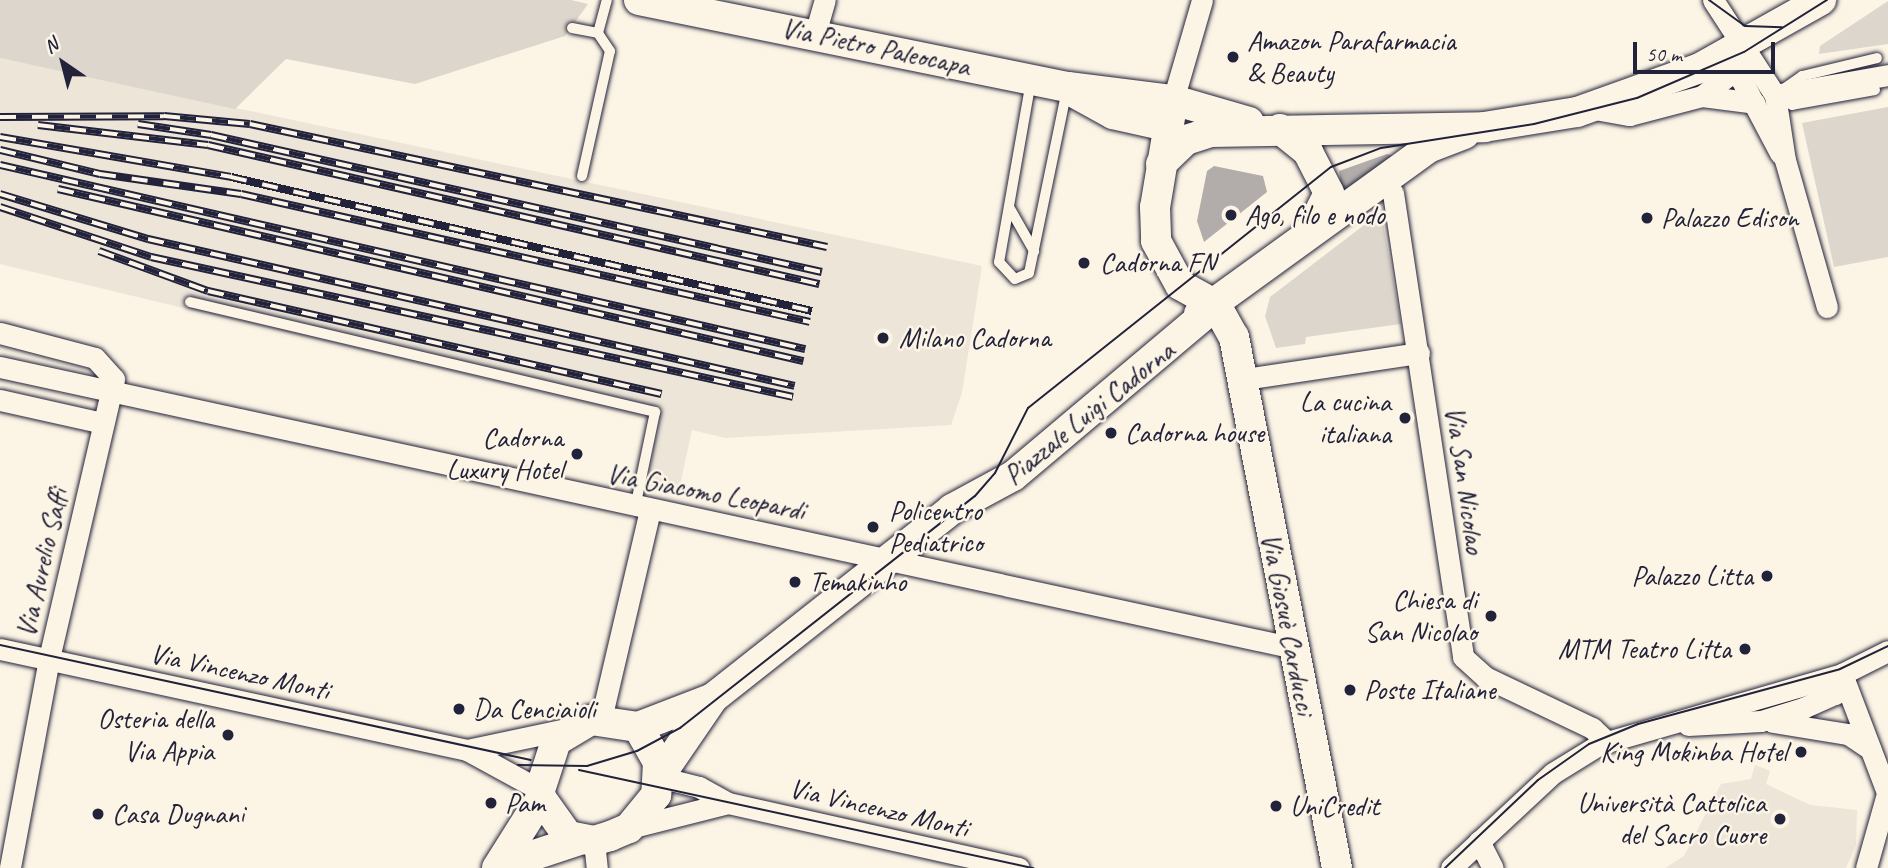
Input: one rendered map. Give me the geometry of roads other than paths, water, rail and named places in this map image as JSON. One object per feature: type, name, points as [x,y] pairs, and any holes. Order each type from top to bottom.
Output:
[{"type":"street","name":"Via Pietro Paleocapa","points":[[639,0],[1031,79]]},
{"type":"street","points":[[815,34],[825,0]]},
{"type":"street","points":[[1202,0],[1169,113],[1161,164],[1156,241],[1180,285],[1216,305],[1234,337],[1244,379],[1419,352],[1394,193]]},
{"type":"street","points":[[1713,0],[1753,43],[1775,95],[1785,160],[1827,307]]},
{"type":"street","points":[[1589,108],[1640,113],[1702,96],[1728,76],[1753,43],[1793,0]]},
{"type":"street","points":[[1484,127],[1589,108],[1753,43],[1821,0]]},
{"type":"street","points":[[1753,43],[1741,79],[1785,160]]},
{"type":"street","points":[[1775,95],[1880,74]]},
{"type":"street","name":"Piazzale Luigi Cadorna","points":[[1031,79],[1169,113],[1275,128],[1308,152],[1329,193],[1323,215],[1284,253]]},
{"type":"street","points":[[1702,96],[1755,103]]},
{"type":"street","name":"Piazzale Luigi Cadorna","points":[[1161,164],[1198,135],[1275,128],[1484,127]]},
{"type":"street","name":"Piazzale Luigi Cadorna","points":[[713,698],[952,509],[1013,476],[1216,305],[1284,253],[1429,148],[1484,127]]},
{"type":"street","points":[[0,334],[107,364],[114,379],[110,395]]},
{"type":"street","name":"Via San Nicolao","points":[[1419,352],[1463,657],[1485,677],[1592,728],[1606,741]]},
{"type":"street","name":"Via Giacomo Leopardi","points":[[0,368],[110,395],[888,559],[1290,648]]},
{"type":"street","name":"Via Giosuè Carducci","points":[[1244,379],[1290,648],[1337,868]]},
{"type":"street","name":"Via Aurelio Saffi","points":[[10,868],[49,659],[110,395]]},
{"type":"street","points":[[0,400],[103,423]]},
{"type":"street","points":[[601,719],[643,509]]},
{"type":"street","name":"Via Vincenzo Monti","points":[[0,649],[467,750],[541,794]]},
{"type":"street","points":[[1451,868],[1553,773],[1606,741],[1653,725],[1842,674],[1888,651]]},
{"type":"street","points":[[1761,720],[1828,699],[1842,674]]},
{"type":"street","points":[[1842,674],[1888,795],[1866,868]]},
{"type":"street","points":[[497,868],[541,794],[550,750],[571,728],[601,719],[638,727],[713,698]]},
{"type":"street","points":[[659,777],[713,698]]},
{"type":"street","points":[[1653,725],[1761,720],[1821,727],[1870,749]]},
{"type":"street","points":[[497,868],[590,850],[628,828],[656,795],[659,777],[651,745],[638,727]]},
{"type":"street","name":"Via Vincenzo Monti","points":[[467,750],[571,728]]},
{"type":"street","name":"Via Vincenzo Monti","points":[[659,777],[699,787],[728,803],[1019,868]]},
{"type":"street","points":[[541,794],[557,825],[590,850]]},
{"type":"street","name":"Via Vincenzo Monti","points":[[628,828],[728,803]]},
{"type":"street","points":[[1479,841],[1493,868]]},
{"type":"lane","points":[[598,33],[607,0]]},
{"type":"lane","points":[[572,28],[598,33],[610,51],[582,176]]},
{"type":"lane","points":[[1031,79],[999,262],[1004,273],[1015,279],[1029,273],[1068,87]]},
{"type":"lane","points":[[1009,207],[1034,251]]},
{"type":"lane","points":[[190,302],[655,412],[643,509]]},
{"type":"tram line","points":[[1709,0],[1745,26],[1782,27]]},
{"type":"tram line","points":[[518,765],[587,766],[637,751],[680,728],[975,496],[995,473],[1028,408],[1331,167],[1381,148],[1534,124],[1637,98],[1744,52],[1827,0]]},
{"type":"tram line","points":[[0,645],[531,760]]},
{"type":"tram line","points":[[1445,868],[1538,780],[1589,744],[1638,724],[1840,669],[1888,646]]},
{"type":"tram line","points":[[579,770],[1034,868]]},
{"type":"railway","points":[[0,117],[164,116],[250,124],[827,247]]},
{"type":"railway","points":[[138,124],[211,135],[822,272]]},
{"type":"railway","points":[[38,125],[208,145],[819,284]]},
{"type":"railway","points":[[0,137],[231,177],[812,311]]},
{"type":"railway","points":[[0,150],[100,174],[241,194],[810,322]]},
{"type":"railway","points":[[0,165],[805,349]]},
{"type":"railway","points":[[58,189],[803,361]]},
{"type":"railway","points":[[0,194],[148,239],[795,386]]},
{"type":"railway","points":[[0,207],[151,257],[793,397]]},
{"type":"railway","points":[[99,251],[208,291],[661,394]]},
{"type":"place","name":"Amazon Parafarmacia & Beauty","points":[[1233,57]]},
{"type":"place","name":"Ago, filo e nodo","points":[[1231,215]]},
{"type":"place","name":"Palazzo Edison","points":[[1647,218]]},
{"type":"place","name":"Cadorna FN","points":[[1084,263]]},
{"type":"place","name":"Milano Cadorna","points":[[883,338]]},
{"type":"place","name":"La cucina italiana","points":[[1405,418]]},
{"type":"place","name":"Cadorna house","points":[[1111,433]]},
{"type":"place","name":"Cadorna Luxury Hotel","points":[[577,454]]},
{"type":"place","name":"Policentro Pediatrico","points":[[873,527]]},
{"type":"place","name":"Palazzo Litta","points":[[1767,576]]},
{"type":"place","name":"Temakinho","points":[[795,582]]},
{"type":"place","name":"Chiesa di San Nicolao","points":[[1491,616]]},
{"type":"place","name":"MTM Teatro Litta","points":[[1745,649]]},
{"type":"place","name":"Poste Italiane","points":[[1350,690]]},
{"type":"place","name":"Da Cenciaioli","points":[[459,709]]},
{"type":"place","name":"Osteria della Via Appia","points":[[228,735]]},
{"type":"place","name":"King Mokinba Hotel","points":[[1801,752]]},
{"type":"place","name":"Pam","points":[[491,803]]},
{"type":"place","name":"UniCredit","points":[[1276,806]]},
{"type":"place","name":"Casa Dugnani","points":[[98,814]]},
{"type":"place","name":"Università Cattolica del Sacro Cuore","points":[[1780,819]]}]
